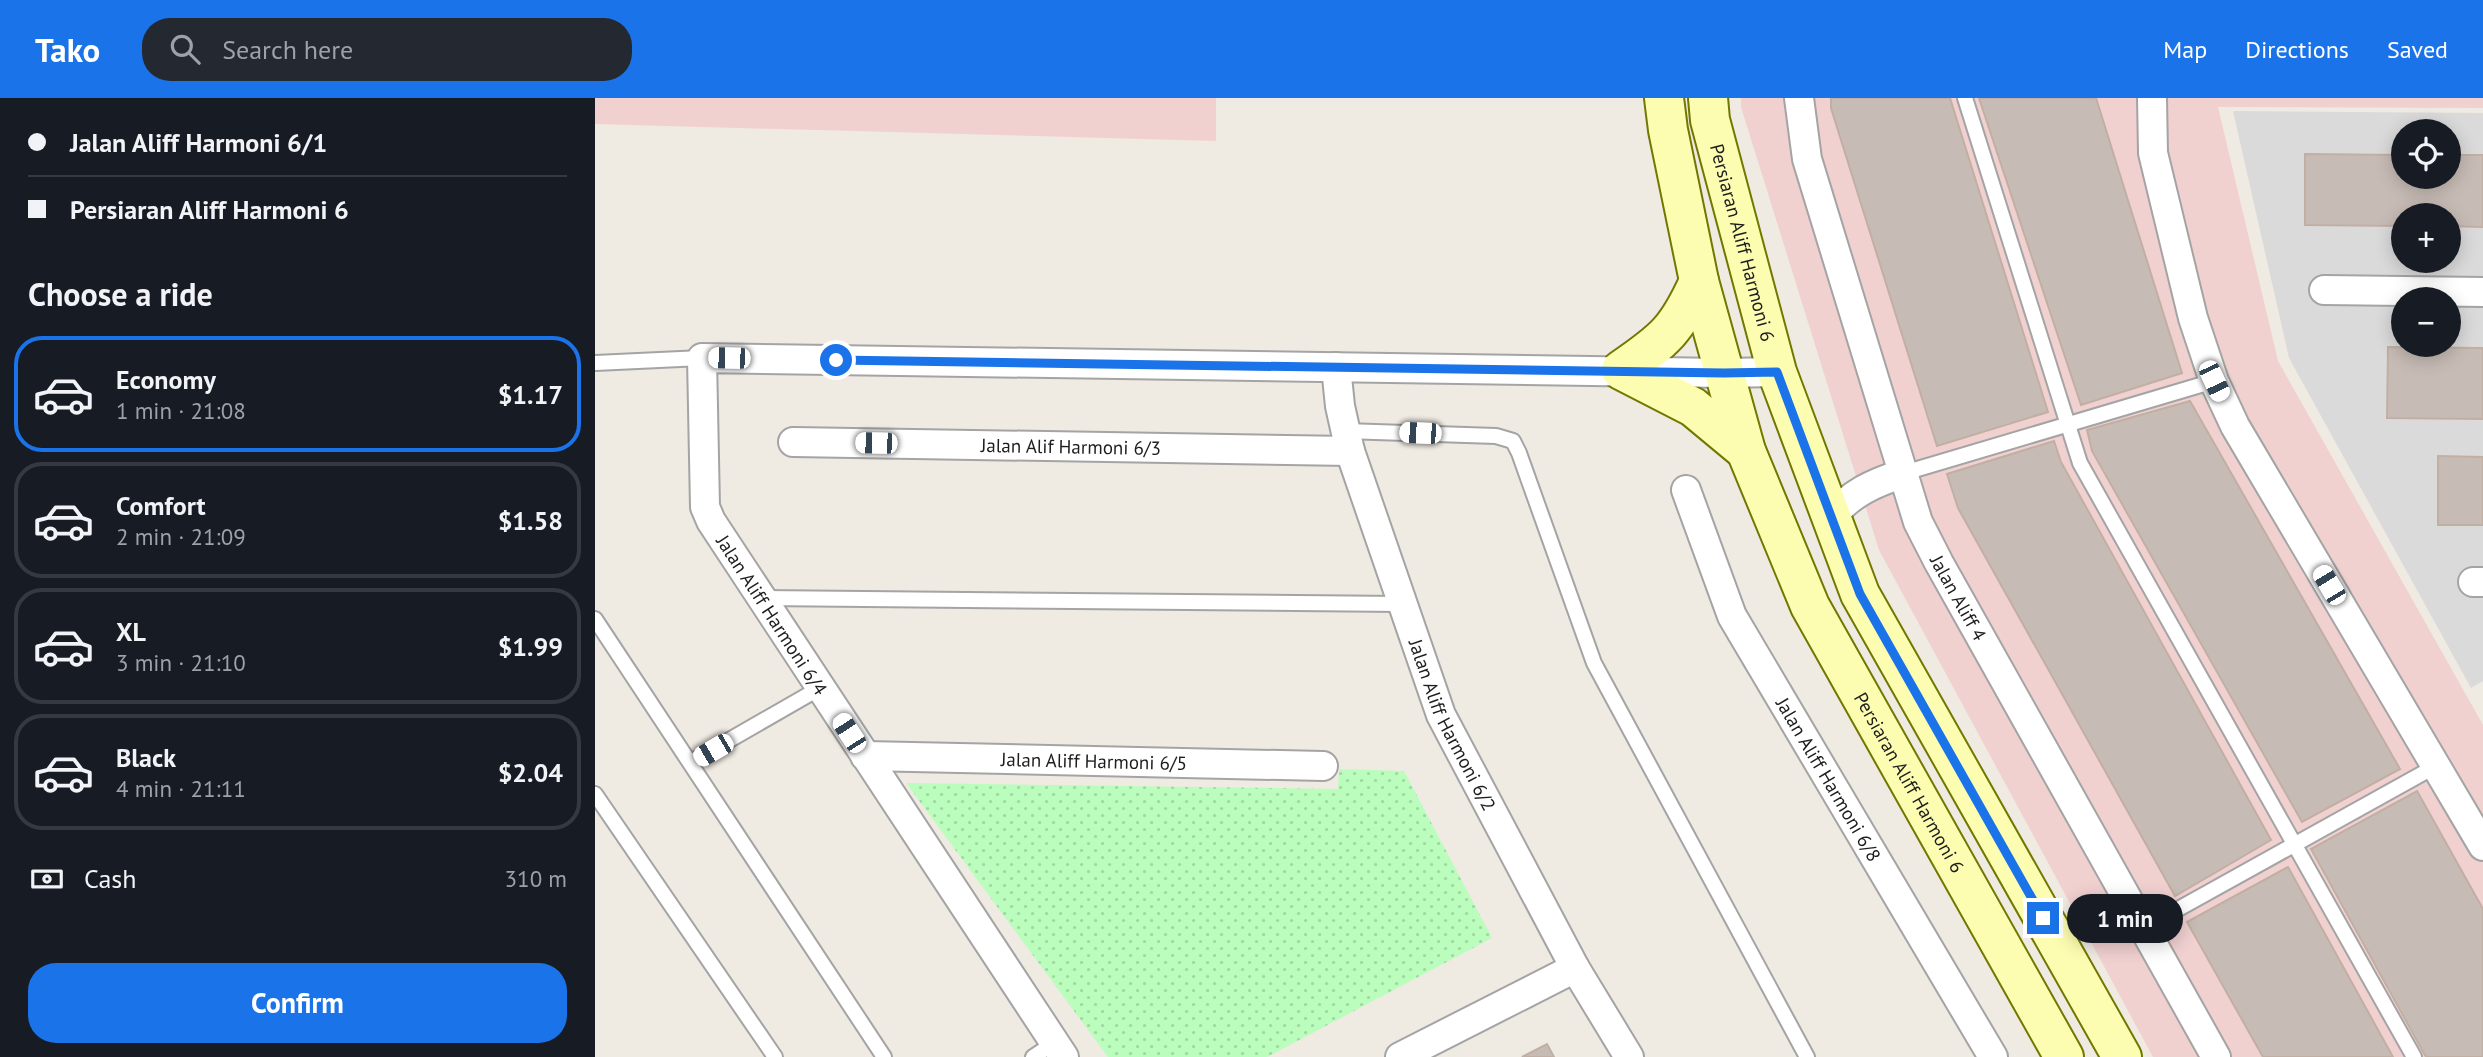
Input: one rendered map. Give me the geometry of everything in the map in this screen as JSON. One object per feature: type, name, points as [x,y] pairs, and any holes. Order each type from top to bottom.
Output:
[{"type":"street","name":"Persiaran Aliff Harmoni 6","points":[[1664,98],[1699,281],[1746,451],[1810,606],[2064,1057]]},
{"type":"street","name":"Persiaran Aliff Harmoni 6","points":[[1708,98],[1710,120],[1777,372],[1860,594],[2122,1057]]},
{"type":"street","points":[[2152,98],[2153,153],[2193,318],[2214,381],[2242,438],[2483,846]]},
{"type":"street","name":"Jalan Aliff 4","points":[[1793,100],[1807,159],[1918,522],[2216,1057]]},
{"type":"street","points":[[1621,370],[1656,346],[1672,330],[1684,314],[1699,281]]},
{"type":"street","points":[[2324,290],[2483,292]]},
{"type":"street","points":[[702,358],[1777,372]]},
{"type":"street","name":"Jalan Aliff Harmoni 6/4","points":[[702,358],[705,507],[711,521],[865,756],[1050,1052]]},
{"type":"street","name":"Jalan Aliff Harmoni 6/2","points":[[1336,368],[1347,441],[1441,715],[1575,968],[1629,1057]]},
{"type":"street","points":[[1621,370],[1693,407],[1746,451]]},
{"type":"street","name":"Jalan Alif Harmoni 6/3","points":[[793,442],[1347,441]]},
{"type":"street","points":[[1830,519],[1854,494],[1904,473]]},
{"type":"street","name":"Jalan Aliff Harmoni 6/8","points":[[1686,490],[1732,616],[1993,1057]]},
{"type":"street","name":"Jalan Aliff Harmoni 6/5","points":[[865,756],[1322,766]]},
{"type":"street","points":[[1400,1057],[1575,968]]},
{"type":"lane","points":[[1965,98],[2080,463],[2414,1057]]},
{"type":"lane","points":[[595,363],[702,358]]},
{"type":"lane","points":[[1904,473],[2214,381]]},
{"type":"lane","points":[[1347,441],[1496,436],[1513,442],[1520,453],[1594,663],[1807,1057]]},
{"type":"lane","points":[[762,598],[1401,604]]},
{"type":"lane","points":[[595,619],[884,1057]]},
{"type":"lane","points":[[691,762],[820,688]]},
{"type":"lane","points":[[2144,928],[2436,766]]},
{"type":"lane","points":[[595,794],[775,1057]]},
{"type":"shaded area","points":[[595,98],[1216,98],[1216,141],[595,124]]},
{"type":"shaded area","points":[[1741,98],[2483,98],[2483,108],[2218,107],[2278,361],[2483,725],[2483,1057],[2153,1057],[1879,550],[1741,107]]},
{"type":"shaded area","points":[[2233,111],[2483,113],[2483,681],[2471,688],[2289,358]]},
{"type":"green space","points":[[1339,769],[1404,771],[1492,938],[1267,1057],[1108,1057],[906,783],[1338,789]]},
{"type":"building","points":[[1831,98],[1950,98],[2048,412],[1937,446],[1831,108]]},
{"type":"building","points":[[1979,98],[2096,98],[2182,373],[2081,405]]},
{"type":"building","points":[[2305,154],[2391,155],[2391,189],[2461,189],[2461,155],[2483,155],[2483,227],[2461,226],[2461,203],[2391,203],[2391,226],[2305,225]]},
{"type":"building","points":[[2388,347],[2391,347],[2391,357],[2461,357],[2461,348],[2483,348],[2483,419],[2387,418]]},
{"type":"building","points":[[2190,401],[2400,769],[2302,822],[2092,451],[2087,430]]},
{"type":"building","points":[[2054,441],[2061,462],[2271,840],[2175,896],[1958,508],[1947,474]]},
{"type":"building","points":[[2438,456],[2483,457],[2483,525],[2438,525]]},
{"type":"building","points":[[2417,791],[2483,909],[2483,1057],[2426,1057],[2311,849]]},
{"type":"building","points":[[2288,867],[2393,1057],[2263,1057],[2187,922]]},
{"type":"building","points":[[1547,1044],[1554,1057],[1522,1057]]},
{"type":"route","points":[[836,360],[1777,372],[1860,594],[2043,918]]}]
